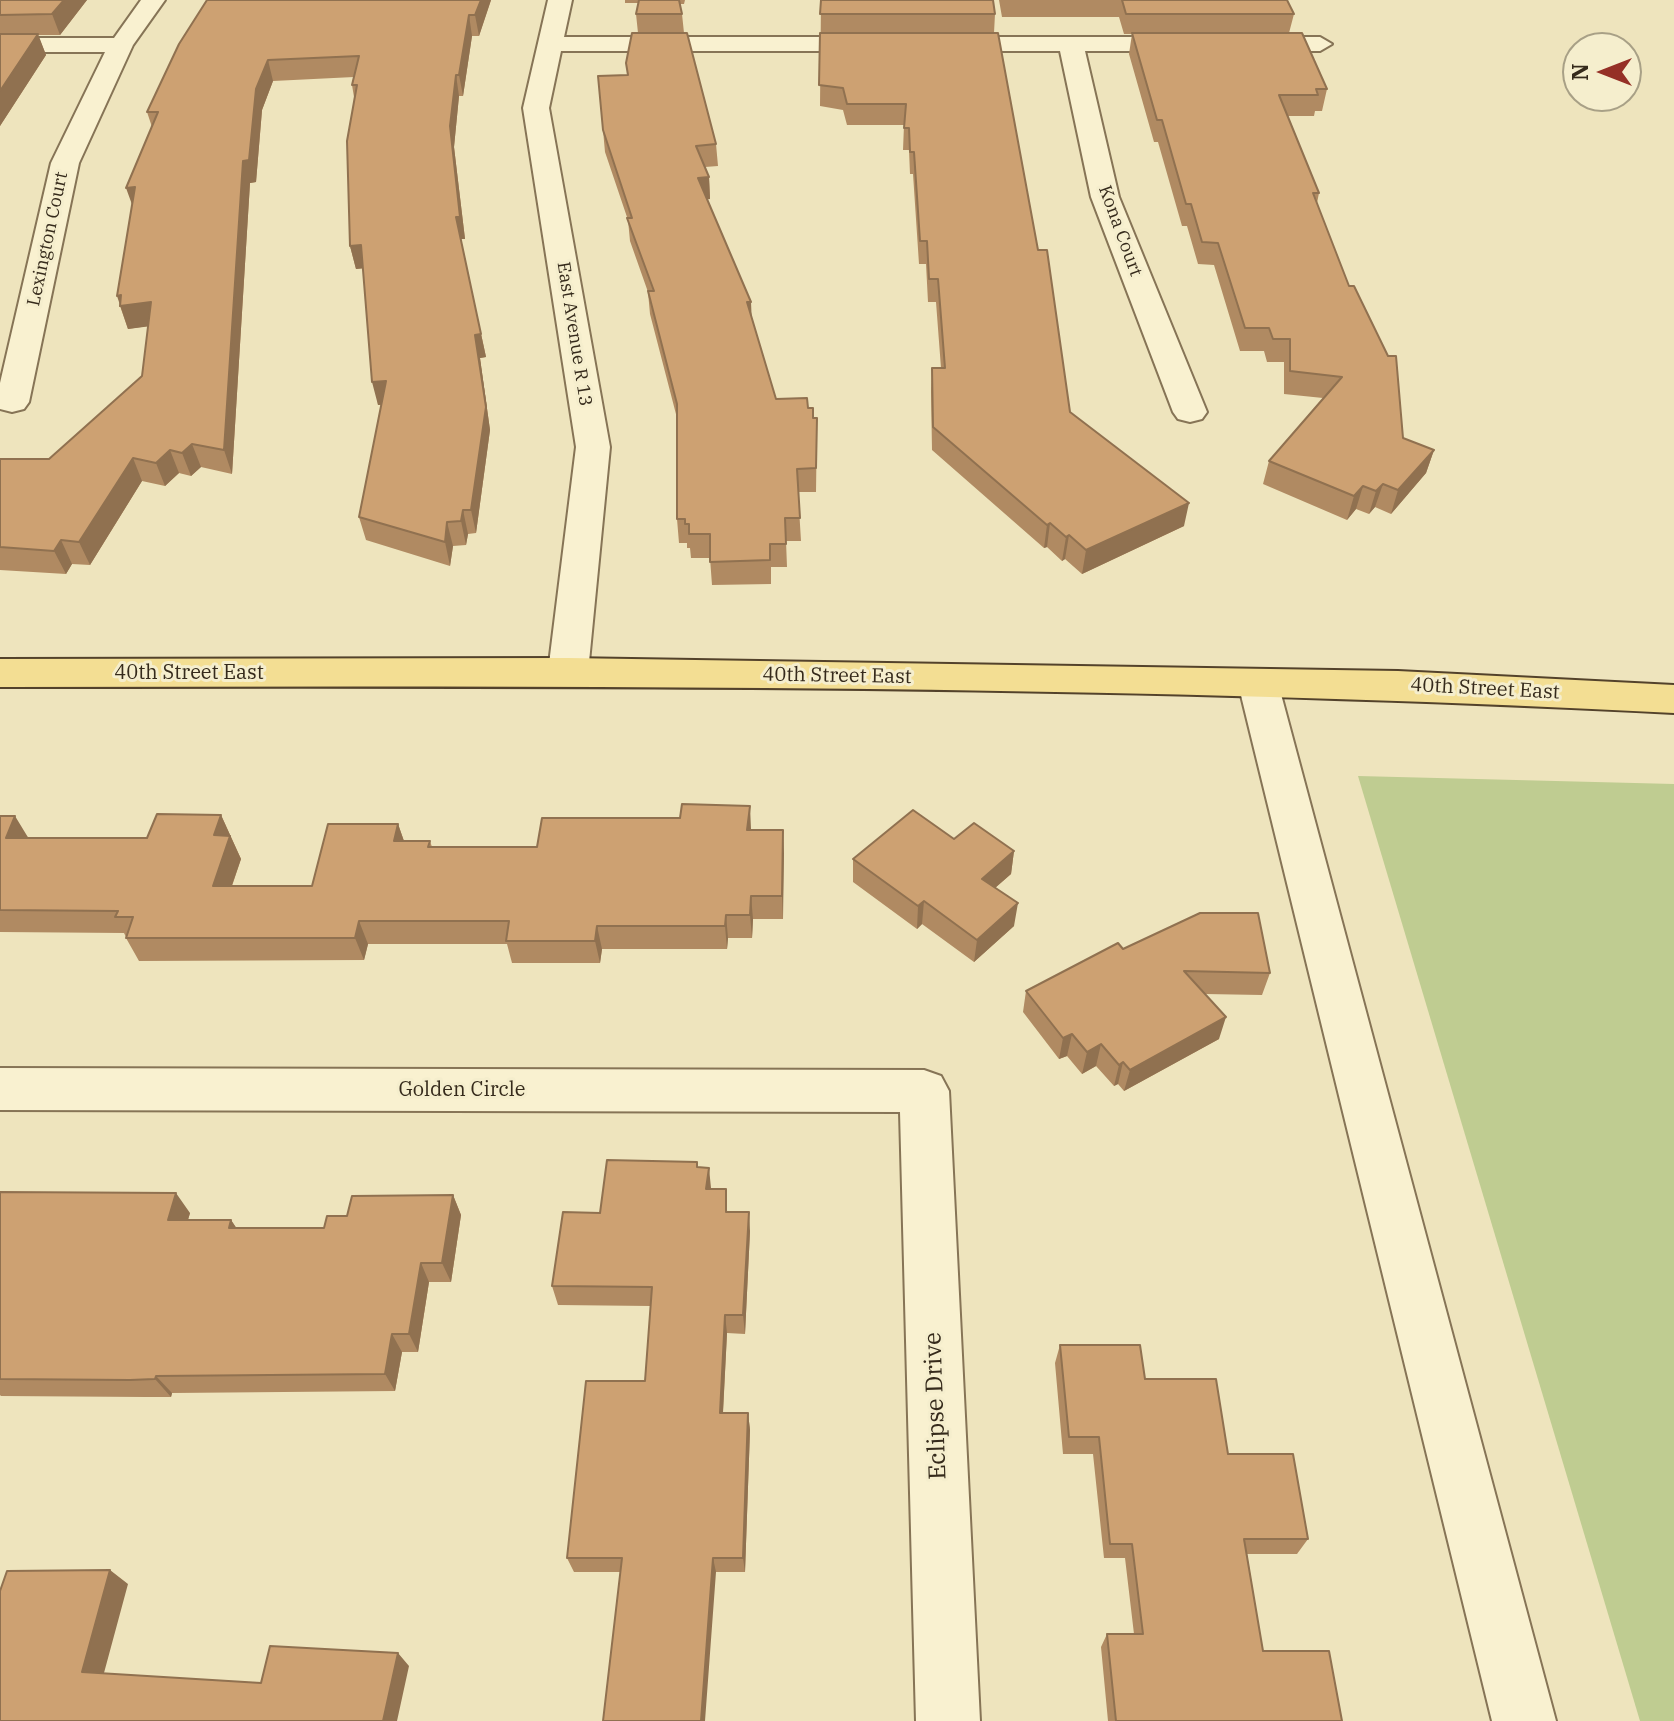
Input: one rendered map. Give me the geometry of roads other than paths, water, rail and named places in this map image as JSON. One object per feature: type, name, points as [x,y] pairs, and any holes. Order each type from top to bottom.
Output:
[{"type":"main road","name":"40th Street East","points":[[0,673],[568,672],[1398,685],[1674,699]]},
{"type":"street","name":"Lexington Court","points":[[12,402],[65,163],[121,45],[153,0]]},
{"type":"street","name":"East Avenue R 13","points":[[560,0],[536,108],[593,447],[568,672]]},
{"type":"street","name":"Kona Court","points":[[1071,43],[1105,197],[1190,412]]},
{"type":"street","points":[[548,44],[1320,44]]},
{"type":"street","points":[[0,45],[121,45]]},
{"type":"street","points":[[1258,683],[1524,1721]]},
{"type":"street","name":"Golden Circle","points":[[0,1089],[924,1091]]},
{"type":"street","name":"Eclipse Drive","points":[[924,1091],[948,1721]]}]
